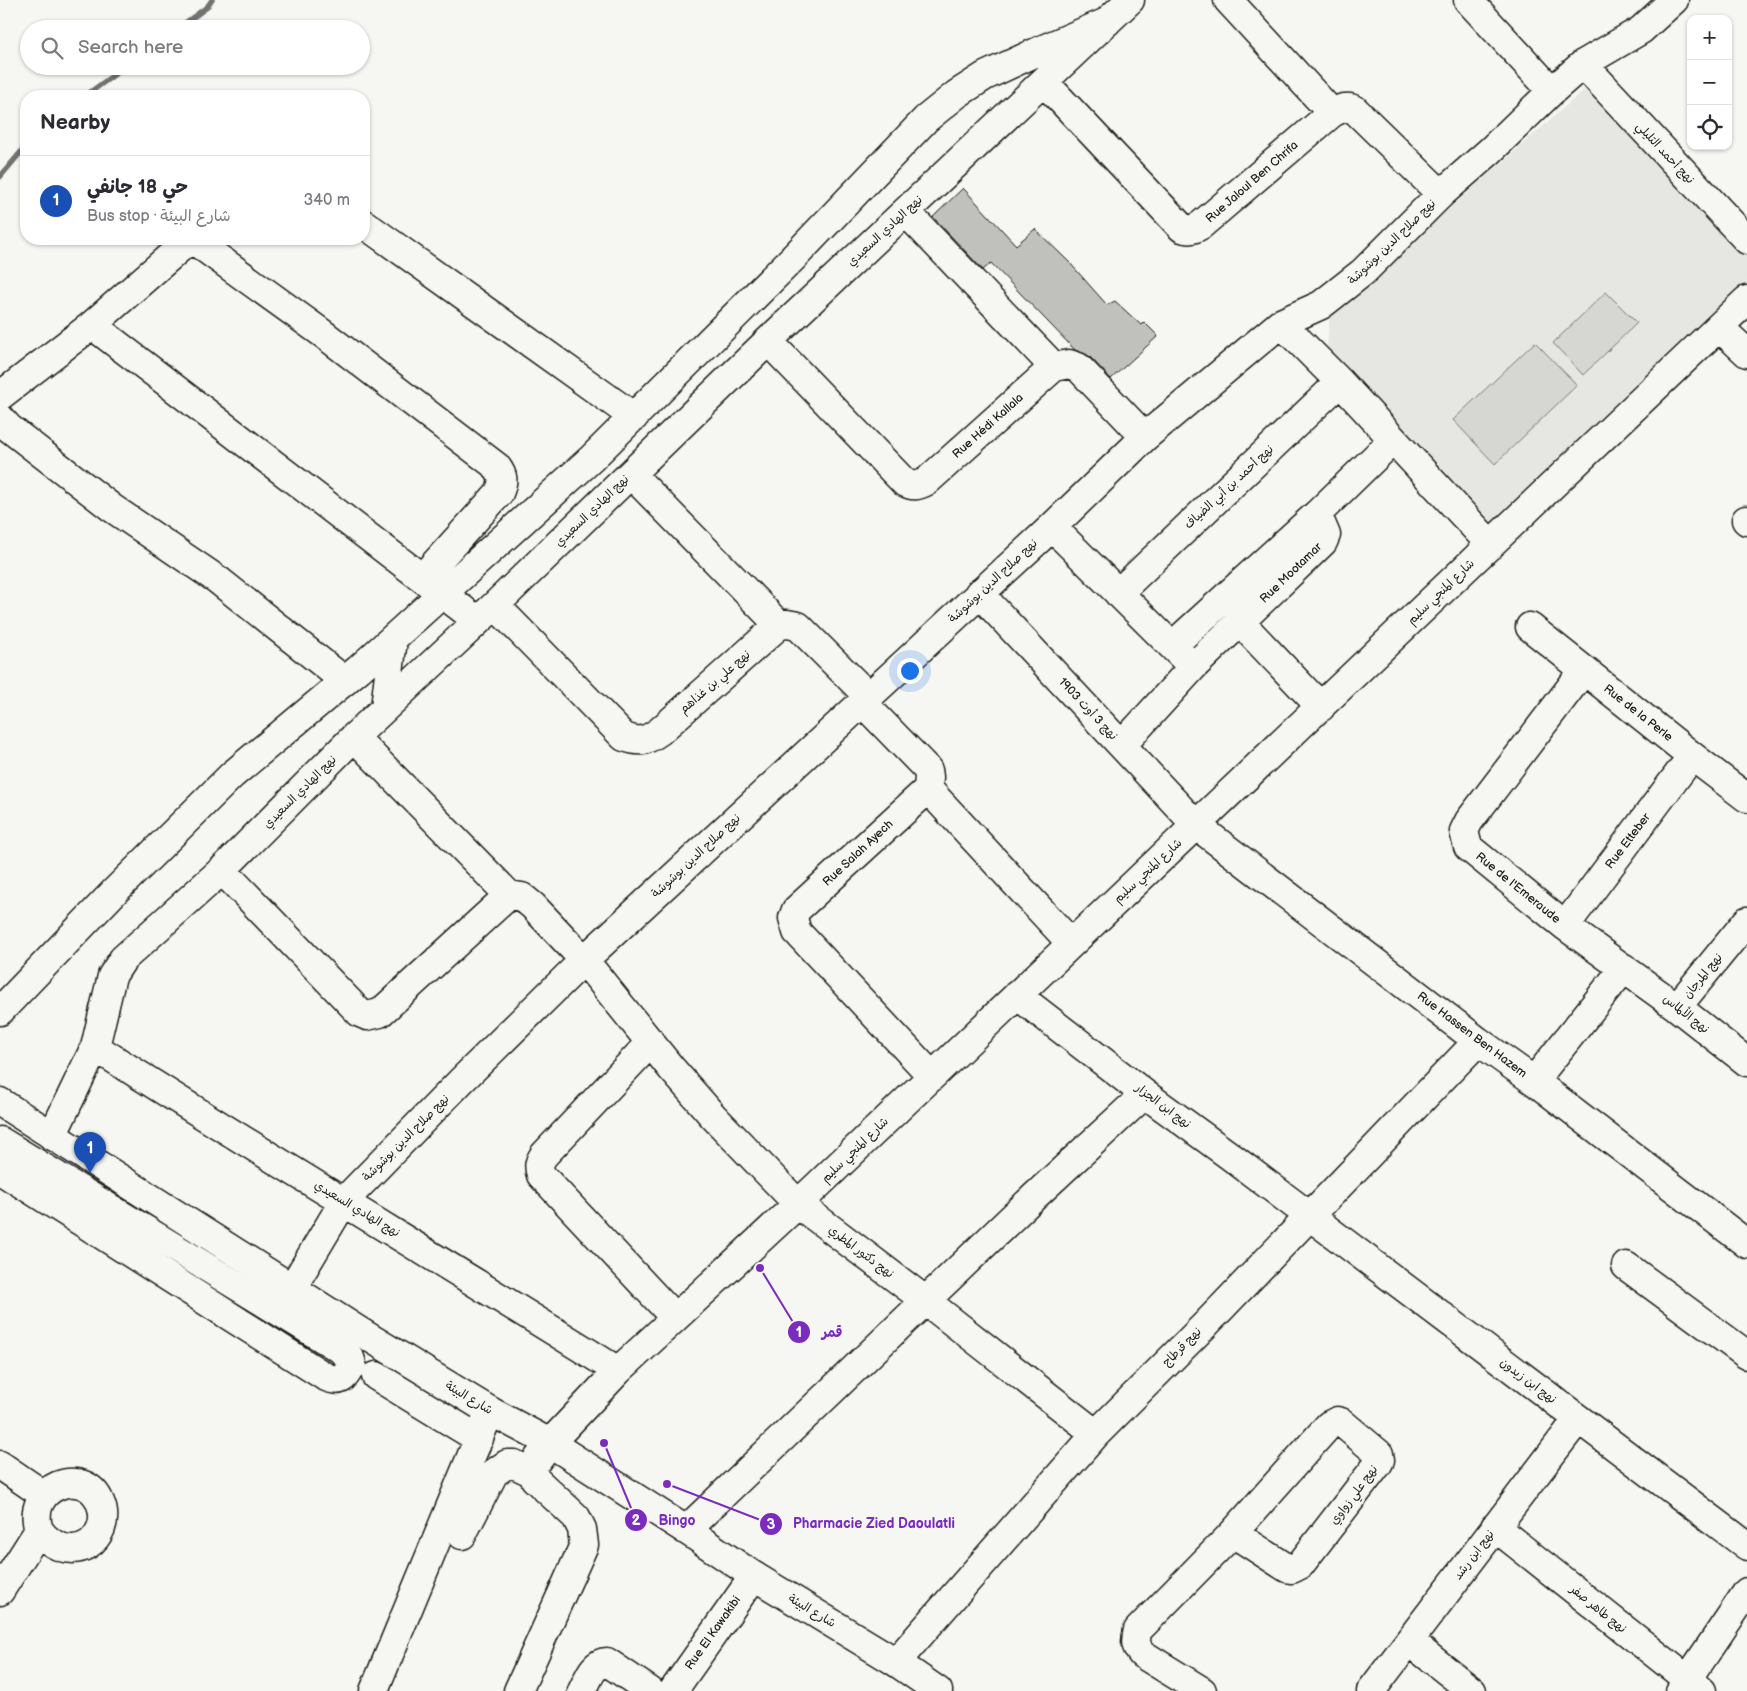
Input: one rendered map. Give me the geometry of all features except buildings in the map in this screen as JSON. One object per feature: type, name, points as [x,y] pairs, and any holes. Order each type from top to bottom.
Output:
[{"type":"street","name":"نهج الهادي السعيدي","points":[[52,1136],[95,1047],[112,976],[120,963],[222,870],[354,737],[487,613],[768,341],[1130,0]]},
{"type":"street","points":[[1228,0],[1332,113],[1350,107],[1355,110],[1442,194]]},
{"type":"street","points":[[1468,0],[1552,92]]},
{"type":"street","name":"نهج صلاح الدين بوشوشة","points":[[292,1288],[344,1201],[462,1080],[584,960],[1052,527],[1145,437],[1282,323],[1321,305],[1364,272],[1442,194],[1583,64],[1641,30],[1674,0]]},
{"type":"street","points":[[433,586],[590,459],[793,258],[926,118],[957,94],[985,76],[1107,22]]},
{"type":"street","name":"نهج أحمد التليلي","points":[[1583,64],[1747,240]]},
{"type":"street","name":"Rue Jaloul Ben Chrifa","points":[[1044,82],[1182,228],[1186,230],[1193,230],[1201,225],[1332,113]]},
{"type":"street","points":[[906,212],[1054,367],[1069,364],[1078,367],[1145,437]]},
{"type":"street","points":[[370,228],[634,417]]},
{"type":"street","points":[[0,396],[92,324],[185,245]]},
{"type":"street","points":[[0,1011],[232,775],[393,639],[499,493],[504,482],[502,474],[496,466],[330,339],[200,245]]},
{"type":"street","name":"شارع المنجي سليم","points":[[533,1473],[534,1464],[550,1443],[618,1371],[798,1204],[1071,943],[1197,826],[1747,300]]},
{"type":"street","points":[[1282,323],[1340,382],[1490,545]]},
{"type":"street","name":"نهج علي بن غذاهم","points":[[92,324],[433,586],[487,613],[624,738],[637,741],[648,739],[779,625]]},
{"type":"street","points":[[1719,327],[1747,353]]},
{"type":"street","name":"Rue Hédi Kallala","points":[[768,341],[904,482],[911,486],[919,485],[927,480],[1054,367]]},
{"type":"street","name":"نهج أحمد بن أبي الضياف","points":[[1118,593],[1340,382]]},
{"type":"street","points":[[0,418],[10,428],[112,508],[218,580],[344,682]]},
{"type":"street","points":[[1317,514],[1393,440]]},
{"type":"street","points":[[631,474],[779,625],[798,626],[928,770],[928,789],[1071,943]]},
{"type":"street","name":"Rue Mootamar","points":[[1122,745],[1193,667],[1239,621],[1324,542],[1326,535],[1317,514],[1172,646]]},
{"type":"street","points":[[1052,527],[1193,667]]},
{"type":"street","name":"نهج 3 أوت 1903","points":[[979,593],[1197,826]]},
{"type":"street","points":[[1239,621],[1321,707]]},
{"type":"street","name":"Rue de la Perle","points":[[1530,627],[1747,798]]},
{"type":"street","points":[[385,708],[393,639]]},
{"type":"street","name":"Rue de l'Emeraude","points":[[1584,670],[1468,821],[1464,831],[1468,847],[1565,926],[1624,968]]},
{"type":"street","points":[[222,870],[360,1013],[367,1016],[380,1013],[509,895],[354,737]]},
{"type":"street","name":"Rue Etteber","points":[[1565,926],[1692,756]]},
{"type":"street","name":"Rue Salah Ayech","points":[[928,789],[796,910],[793,918],[797,932],[932,1076]]},
{"type":"street","name":"Rue Hassen Ben Hazem","points":[[1197,826],[1747,1244]]},
{"type":"street","name":"نهج دكتور المطري","points":[[509,895],[522,897],[533,906],[584,960],[670,1068],[713,1116],[798,1204],[1096,1434]]},
{"type":"street","name":"نهج المرجان","points":[[1677,1007],[1747,921]]},
{"type":"street","points":[[1534,1082],[1624,968]]},
{"type":"street","name":"نهج الألماس","points":[[1624,968],[1747,1062]]},
{"type":"street","name":"نهج ابن الجزار","points":[[1017,995],[1309,1217]]},
{"type":"street","name":"نهج قرطاج","points":[[896,1662],[1096,1434],[1478,1041]]},
{"type":"street","points":[[651,1042],[544,1155],[539,1167],[541,1175],[675,1318]]},
{"type":"street","name":"نهج الهادي السعيدي","points":[[95,1047],[217,1126],[344,1201],[618,1371]]},
{"type":"street","points":[[686,1530],[1036,1195],[1145,1094]]},
{"type":"street","name":"شارع البيئة","points":[[0,1102],[292,1288],[490,1411],[550,1443],[754,1576],[896,1662],[938,1691]]},
{"type":"street","points":[[0,1141],[342,1350],[350,1358],[352,1364],[348,1373],[342,1379],[333,1381],[324,1376],[0,1170]]},
{"type":"street","name":"نهج ابن زيدون","points":[[1309,1217],[1747,1546]]},
{"type":"street","points":[[1626,1266],[1747,1355]]},
{"type":"street","points":[[376,1376],[479,1439]]},
{"type":"street","points":[[374,1691],[490,1411]]},
{"type":"street","name":"نهج ابن رشد","points":[[1371,1691],[1578,1419]]},
{"type":"street","name":"نهج علي زواوي","points":[[1202,1691],[1142,1654],[1136,1647],[1138,1630],[1233,1533],[1329,1425],[1334,1422],[1341,1422],[1379,1454],[1380,1460],[1378,1464],[1296,1568],[1287,1568],[1233,1533]]},
{"type":"street","points":[[462,1535],[494,1473],[506,1464],[514,1464],[533,1473],[535,1479],[576,1517],[582,1529],[584,1545],[518,1691]]},
{"type":"street","points":[[0,1465],[44,1495]]},
{"type":"street","points":[[64,1483],[80,1484],[94,1493],[99,1499],[103,1523],[100,1532],[87,1545],[69,1550],[60,1548],[44,1538],[39,1530],[36,1512],[44,1495],[56,1486],[64,1483]]},
{"type":"street","name":"نهج طاهر صفر","points":[[1495,1527],[1690,1688]]},
{"type":"street","points":[[0,1591],[39,1530]]},
{"type":"street","name":"Rue El Kawakibi","points":[[673,1691],[754,1576]]},
{"type":"street","points":[[1690,1688],[1747,1592]]},
{"type":"street","points":[[1409,1641],[1472,1691]]},
{"type":"street","points":[[582,1691],[596,1666],[601,1662],[612,1664],[650,1691]]},
{"type":"shaded area","points":[[1591,84],[1747,254],[1747,283],[1492,526],[1327,347],[1330,314]]},
{"type":"shaded area","points":[[1606,292],[1637,323],[1583,375],[1553,343]]},
{"type":"shaded area","points":[[1535,342],[1577,385],[1495,464],[1453,420]]},
{"type":"waterway","points":[[189,20],[207,7],[212,0]]},
{"type":"waterway","points":[[93,90],[114,75]]},
{"type":"waterway","points":[[0,177],[20,153]]},
{"type":"place","name":"حي 18 جانفي","points":[[90,1173]]},
{"type":"place","name":"قمر","points":[[760,1268]]},
{"type":"place","name":"Bingo","points":[[604,1443]]},
{"type":"place","name":"Pharmacie Zied Daoulatli","points":[[667,1484]]}]
